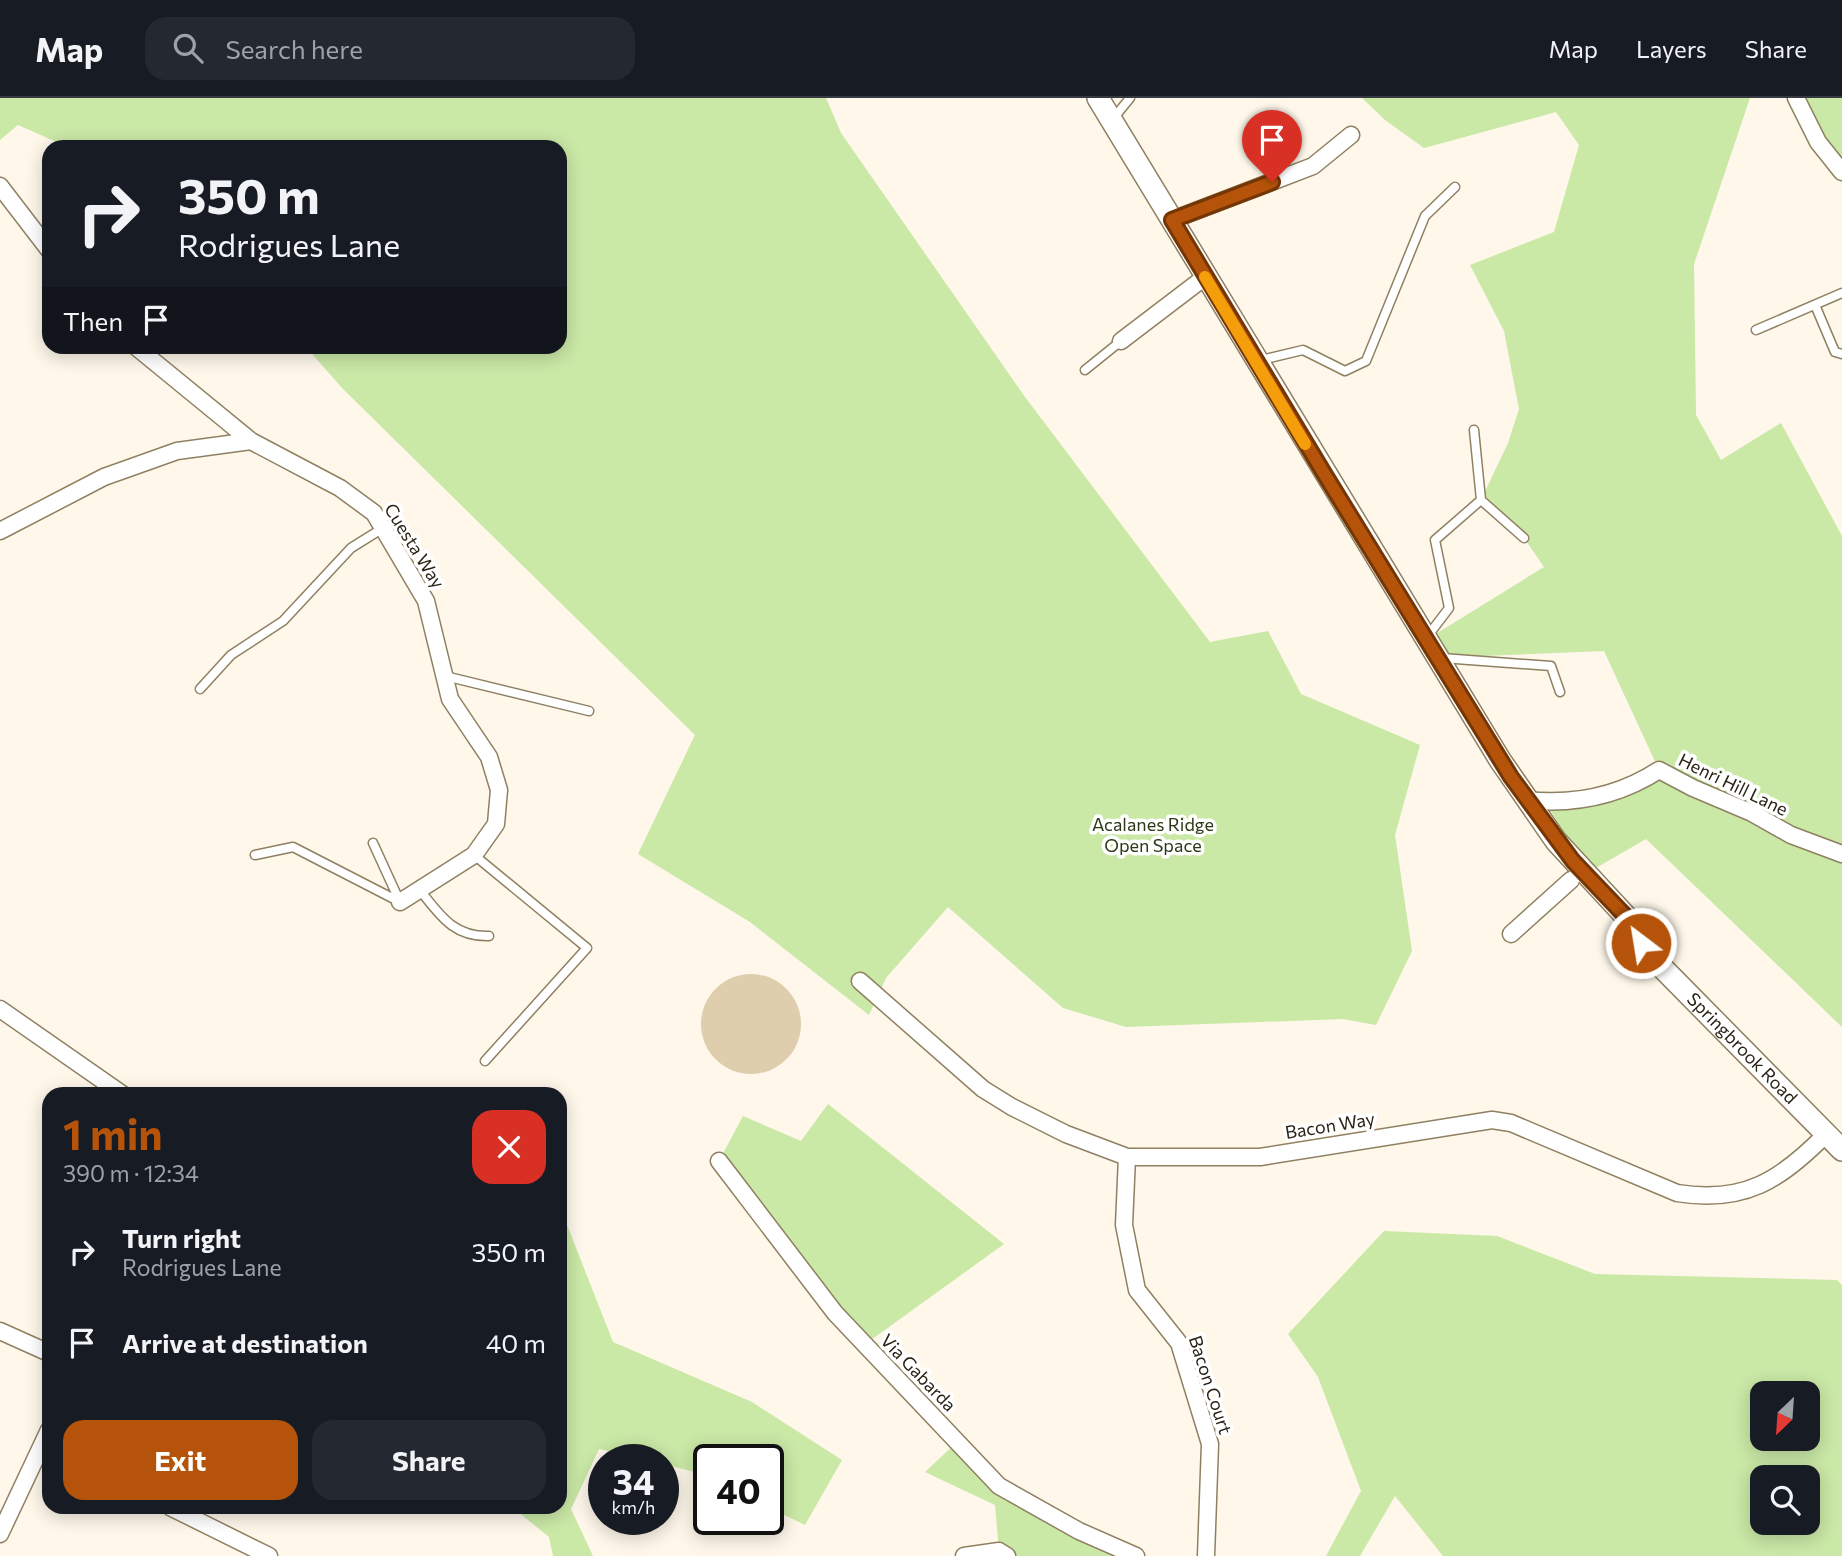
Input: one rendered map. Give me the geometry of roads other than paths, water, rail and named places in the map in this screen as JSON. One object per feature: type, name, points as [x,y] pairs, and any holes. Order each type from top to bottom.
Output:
[{"type":"street","name":"Springbrook Road","points":[[1098,98],[1256,362],[1526,800],[1573,861],[1632,923],[1641,943]]},
{"type":"street","points":[[1796,98],[1818,142],[1842,172]]},
{"type":"street","points":[[1172,220],[1313,166],[1351,135]]},
{"type":"street","points":[[0,186],[42,241]]},
{"type":"street","points":[[1121,341],[1205,277]]},
{"type":"street","name":"Cuesta Way","points":[[145,354],[251,441],[340,488],[374,513],[426,601],[450,699],[489,757],[499,790],[496,824],[474,855],[400,902]]},
{"type":"street","points":[[0,531],[116,473],[177,451],[251,441]]},
{"type":"street","name":"Henri Hill Lane","points":[[1526,800],[1560,803],[1602,794],[1636,785],[1659,770],[1752,813],[1791,835],[1842,854]]},
{"type":"street","name":"Springbrook Road","points":[[1542,824],[1553,852],[1571,880],[1641,943],[1842,1150]]},
{"type":"street","points":[[1511,934],[1571,880]]},
{"type":"street","name":"Bacon Way","points":[[860,981],[983,1089],[1066,1134],[1127,1157],[1260,1157],[1492,1120],[1511,1123],[1677,1193],[1700,1197],[1758,1187],[1795,1166],[1826,1134]]},
{"type":"street","points":[[0,1009],[112,1087]]},
{"type":"street","name":"Bacon Court","points":[[1127,1157],[1124,1225],[1137,1290],[1180,1343],[1210,1444],[1206,1556]]},
{"type":"street","name":"Via Gabarda","points":[[719,1161],[835,1313],[999,1486],[1079,1531],[1136,1556]]},
{"type":"street","points":[[0,1331],[42,1350]]},
{"type":"street","points":[[0,1534],[5,1508],[42,1458]]},
{"type":"street","points":[[184,1514],[269,1556]]},
{"type":"street","points":[[964,1556],[999,1551],[1007,1556]]},
{"type":"lane","points":[[1111,120],[1130,98]]},
{"type":"lane","points":[[1256,362],[1303,350],[1345,371],[1366,361],[1425,216],[1455,187]]},
{"type":"lane","points":[[1756,330],[1842,293]]},
{"type":"lane","points":[[1815,306],[1835,352],[1842,354]]},
{"type":"lane","points":[[1086,370],[1121,341]]},
{"type":"lane","points":[[1474,430],[1481,500],[1524,538]]},
{"type":"lane","points":[[1426,640],[1449,608],[1435,540],[1481,500]]},
{"type":"lane","points":[[200,689],[231,655],[283,621],[351,548],[383,527]]},
{"type":"lane","points":[[1437,658],[1551,666],[1560,692]]},
{"type":"lane","points":[[444,676],[589,711]]},
{"type":"lane","points":[[373,843],[400,902]]},
{"type":"lane","points":[[255,855],[293,847],[400,902]]},
{"type":"lane","points":[[474,855],[587,948],[485,1061]]},
{"type":"lane","points":[[419,889],[447,922],[470,937],[489,936]]},
{"type":"park label","name":"Acalanes Ridge Open Space","points":[[1153,835]]}]
